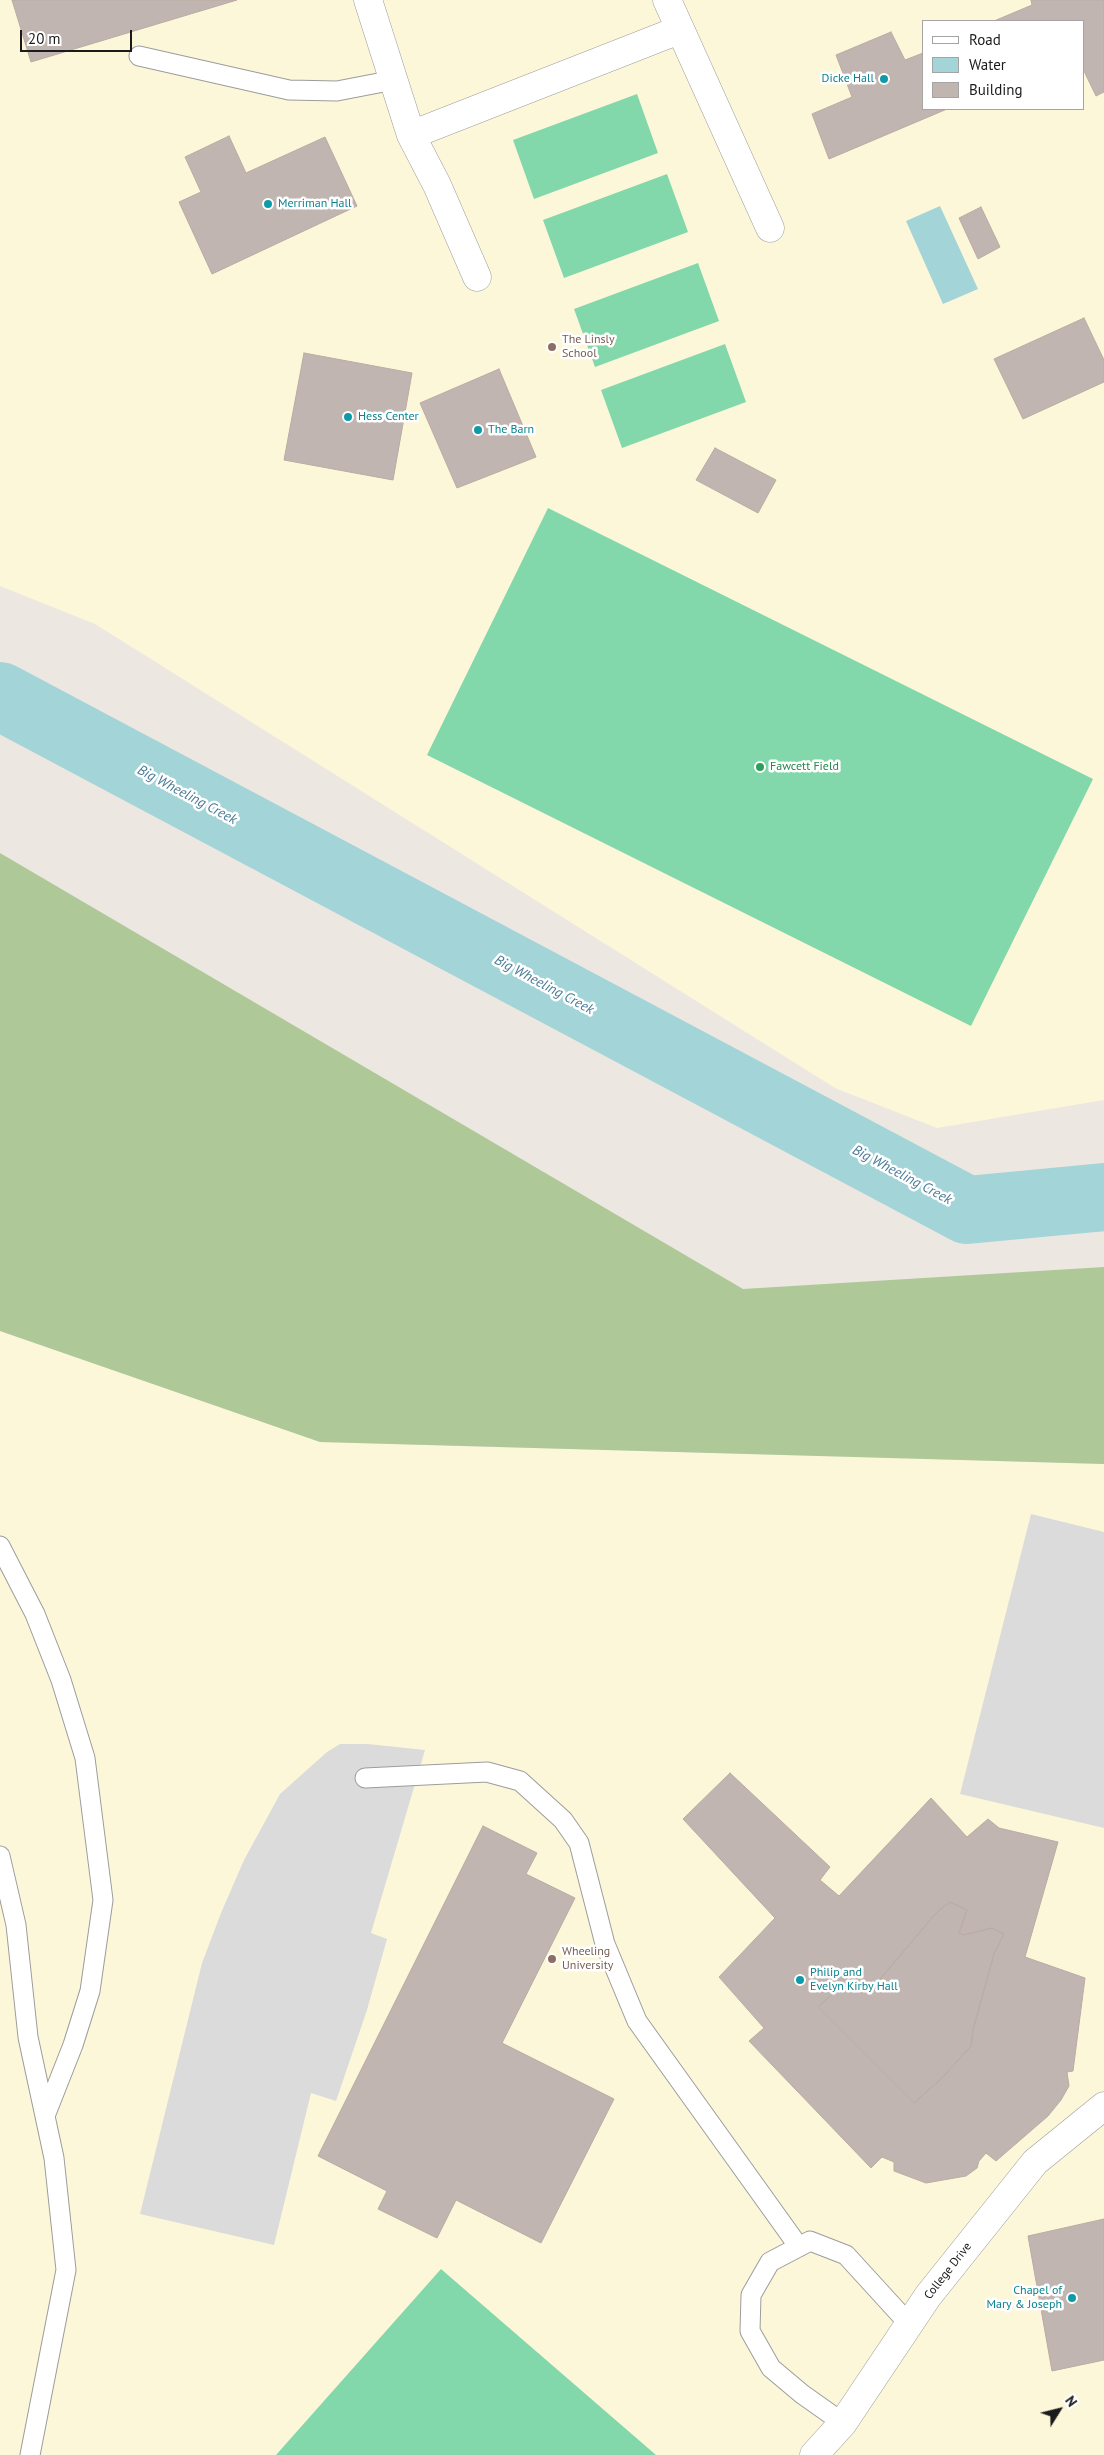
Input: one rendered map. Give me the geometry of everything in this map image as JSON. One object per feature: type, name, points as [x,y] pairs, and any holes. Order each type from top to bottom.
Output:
[{"type":"street","points":[[368,0],[411,135],[437,185],[477,277]]},
{"type":"street","points":[[667,0],[770,228]]},
{"type":"street","points":[[411,135],[679,30]]},
{"type":"street","name":"College Drive","points":[[814,2455],[843,2423],[928,2296],[1035,2162],[1104,2106]]},
{"type":"lane","points":[[139,56],[289,90],[337,91],[394,80]]},
{"type":"lane","points":[[0,1546],[35,1614],[61,1680],[86,1758],[103,1900],[90,1991],[72,2046],[45,2116]]},
{"type":"lane","points":[[364,1778],[487,1772],[520,1781],[563,1820],[578,1843],[605,1944],[637,2021],[799,2247]]},
{"type":"lane","points":[[0,1856],[16,1925],[28,2037],[54,2158],[66,2270],[30,2455]]},
{"type":"lane","points":[[843,2423],[802,2394],[770,2368],[750,2330],[751,2295],[770,2262],[810,2241],[846,2255],[909,2324]]},
{"type":"shaded area","name":"The Linsly School","points":[[0,0],[1104,0],[1104,1100],[937,1128],[835,1088],[95,624],[0,586]]},
{"type":"shaded area","name":"Wheeling University","points":[[0,1331],[320,1442],[1104,1464],[1104,2455],[0,2455]]},
{"type":"shaded area","points":[[1031,1514],[1104,1532],[1104,1828],[960,1794]]},
{"type":"shaded area","points":[[340,1744],[368,1744],[425,1750],[371,1933],[387,1939],[367,2010],[336,2101],[311,2093],[274,2245],[140,2214],[202,1963],[221,1913],[244,1860],[280,1794],[327,1752]]},
{"type":"green space","points":[[637,94],[658,153],[534,199],[513,140]]},
{"type":"green space","points":[[667,174],[688,232],[564,278],[543,220]]},
{"type":"green space","points":[[698,263],[719,321],[595,367],[574,309]]},
{"type":"green space","points":[[725,344],[746,402],[622,448],[601,390]]},
{"type":"green space","name":"Fawcett Field","points":[[548,508],[1093,779],[971,1026],[427,755]]},
{"type":"green space","points":[[0,853],[743,1289],[1104,1267],[1104,1464],[320,1442],[0,1331]]},
{"type":"green space","points":[[441,2269],[656,2455],[276,2455]]},
{"type":"water","points":[[940,206],[978,289],[943,304],[906,221]]},
{"type":"building","points":[[12,0],[237,0],[31,62]]},
{"type":"building","points":[[1031,0],[1104,0],[1104,92],[1096,96],[1084,71],[1084,20],[996,20],[1032,5]]},
{"type":"building","name":"Dicke Hall","points":[[891,32],[905,60],[922,53],[922,110],[945,110],[829,159],[812,114],[852,97],[836,55]]},
{"type":"building","name":"Merriman Hall","points":[[229,136],[246,173],[325,137],[357,206],[212,274],[179,202],[201,192],[185,157]]},
{"type":"building","points":[[981,207],[1000,247],[978,259],[959,218]]},
{"type":"building","points":[[1084,318],[1104,360],[1104,382],[1023,419],[994,359]]},
{"type":"building","name":"Hess Center","points":[[304,353],[412,373],[393,480],[284,460]]},
{"type":"building","name":"The Barn","points":[[499,369],[536,457],[457,488],[420,403]]},
{"type":"building","points":[[715,448],[776,480],[758,513],[696,480]]},
{"type":"building","name":"Philip and Evelyn Kirby Hall","points":[[730,1773],[830,1867],[820,1880],[839,1896],[931,1798],[967,1837],[988,1819],[999,1828],[1058,1842],[1025,1957],[1085,1978],[1073,2071],[1067,2072],[1069,2086],[1061,2100],[1048,2116],[996,2161],[986,2153],[979,2161],[977,2168],[966,2176],[926,2183],[894,2171],[894,2162],[882,2157],[871,2168],[749,2041],[764,2028],[719,1977],[775,1918],[683,1819]],"holes":[[[950,1902],[967,1910],[959,1933],[964,1935],[992,1928],[1004,1934],[994,1954],[973,2030],[971,2046],[942,2078],[914,2103],[818,2007],[841,1986],[851,1992],[861,1983],[875,1985],[937,1912]]]},
{"type":"building","points":[[483,1826],[537,1853],[526,1874],[575,1898],[502,2043],[614,2099],[541,2243],[456,2200],[437,2238],[378,2209],[387,2191],[318,2156]]},
{"type":"building","points":[[950,1902],[967,1910],[959,1933],[964,1935],[992,1928],[1004,1934],[994,1954],[973,2030],[971,2046],[942,2078],[914,2103],[818,2007],[841,1986],[851,1992],[861,1983],[875,1985],[937,1912]]},
{"type":"building","name":"Chapel of Mary & Joseph","points":[[1104,2219],[1104,2360],[1052,2371],[1028,2236]]},
{"type":"waterway","name":"Big Wheeling Creek","points":[[0,696],[967,1210],[1104,1197]]},
{"type":"place","name":"Dicke Hall","points":[[884,79]]},
{"type":"place","name":"Merriman Hall","points":[[268,204]]},
{"type":"place","name":"The Linsly School","points":[[552,347]]},
{"type":"place","name":"Hess Center","points":[[348,417]]},
{"type":"place","name":"The Barn","points":[[478,430]]},
{"type":"place","name":"Fawcett Field","points":[[760,767]]},
{"type":"place","name":"Wheeling University","points":[[552,1959]]},
{"type":"place","name":"Philip and Evelyn Kirby Hall","points":[[800,1980]]},
{"type":"place","name":"Chapel of Mary & Joseph","points":[[1072,2298]]}]
